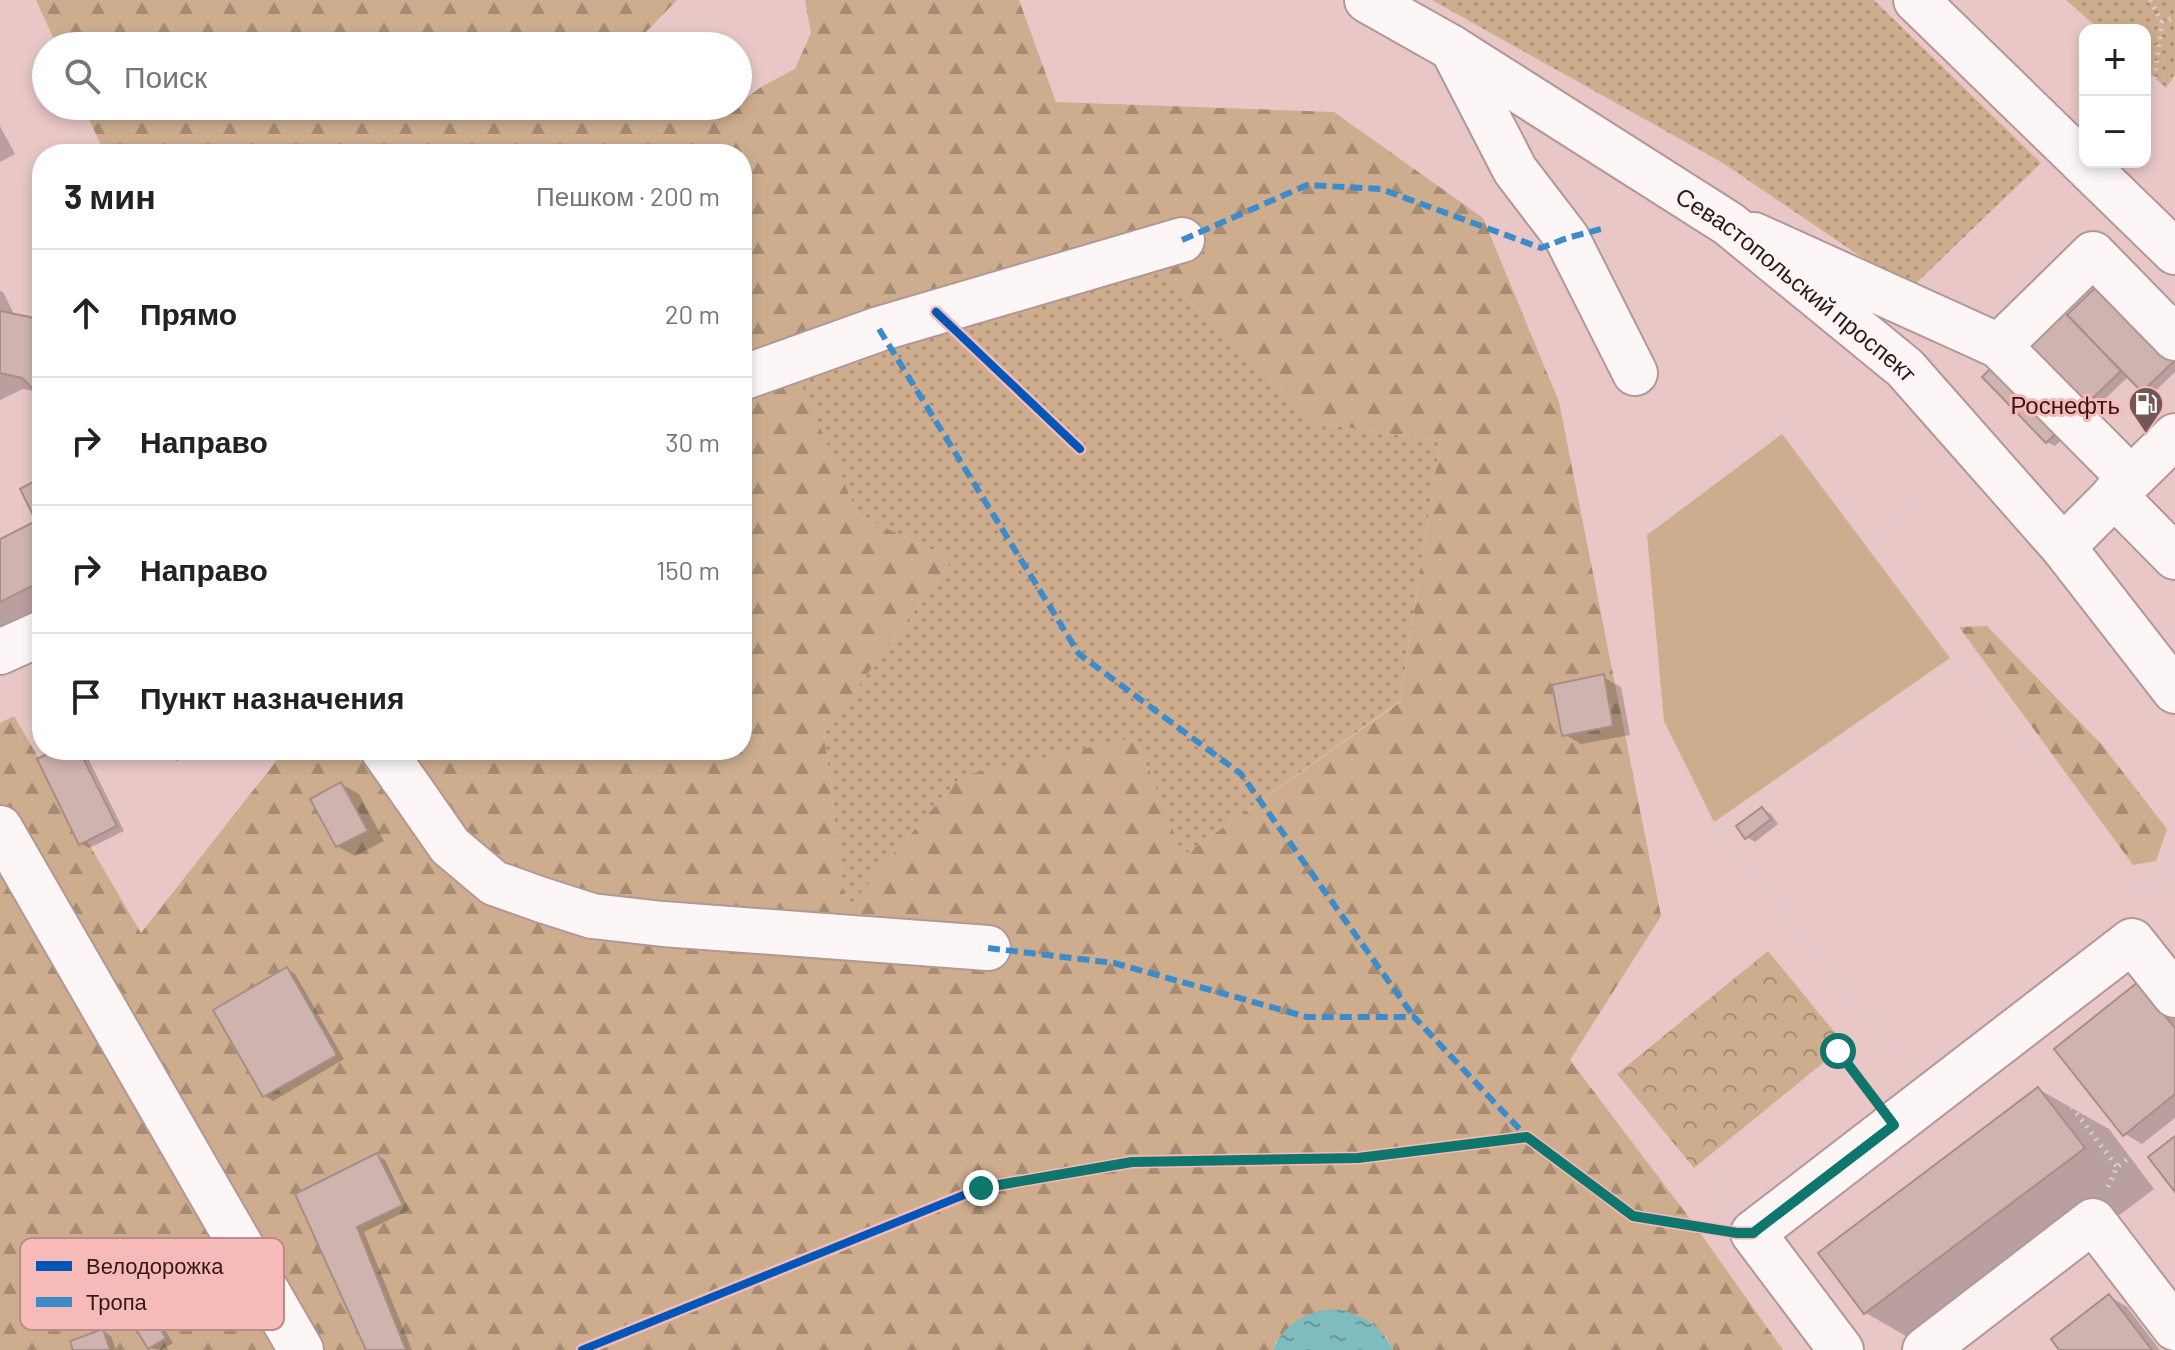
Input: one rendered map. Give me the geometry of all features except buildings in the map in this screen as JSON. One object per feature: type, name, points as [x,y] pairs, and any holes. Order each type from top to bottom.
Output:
[{"type":"main road","name":"Севастопольский проспект","points":[[1367,0],[1452,48],[1729,224],[1905,368],[2162,658],[2175,691]]},
{"type":"main road","points":[[1916,0],[2175,252]]},
{"type":"main road","points":[[1452,48],[1515,170],[1567,238],[1635,373]]},
{"type":"main road","points":[[1729,224],[1999,346],[2122,487],[2175,557]]},
{"type":"main road","points":[[752,374],[879,329],[1182,240]]},
{"type":"main road","points":[[1999,346],[2093,254],[2175,338]]},
{"type":"main road","points":[[2063,547],[2175,436]]},
{"type":"main road","points":[[0,652],[32,638]]},
{"type":"main road","points":[[390,760],[450,846],[494,883],[592,916],[988,948]]},
{"type":"main road","points":[[0,828],[236,1238]]},
{"type":"main road","points":[[1841,1350],[1745,1233],[1894,1125],[2132,941],[2175,995]]},
{"type":"main road","points":[[1925,1350],[2093,1221],[2175,1328]]},
{"type":"main road","points":[[284,1321],[301,1350]]},
{"type":"path","points":[[2150,0],[2162,22],[2151,103]]},
{"type":"path","points":[[2162,22],[2175,18]]},
{"type":"path","points":[[936,312],[1080,449]]},
{"type":"path","points":[[1649,526],[1783,427],[2036,759]]},
{"type":"path","points":[[1873,546],[1919,495]]},
{"type":"path","points":[[1929,1098],[1718,827],[1959,661]]},
{"type":"path","points":[[2141,891],[2175,854]]},
{"type":"path","points":[[2160,884],[2175,863]]},
{"type":"path","points":[[2015,1031],[2117,1167]]},
{"type":"path","points":[[1838,1051],[1894,1125]]},
{"type":"path","points":[[2093,1221],[2117,1167],[2175,1123]]},
{"type":"path","points":[[582,1350],[981,1188],[1132,1162],[1358,1158],[1527,1137],[1633,1216],[1745,1233]]},
{"type":"path","points":[[1707,1158],[1745,1233]]},
{"type":"green space","points":[[36,0],[677,0],[646,32],[51,32]]},
{"type":"green space","points":[[805,0],[1019,0],[1056,102],[1334,112],[1483,218],[1559,402],[1661,916],[1570,1060],[1691,1220],[1783,1350],[1393,1350],[1386,1336],[1276,1341],[1273,1350],[0,1350],[0,723],[14,716],[32,747],[32,760],[40,760],[141,933],[277,760],[752,760],[752,144],[100,144],[89,120],[752,120],[752,94],[795,69],[811,33]],"holes":[[[1131,246],[1317,423],[1440,441],[1400,702],[1183,856],[1136,737],[961,776],[846,909],[824,733],[952,559],[858,515],[782,339]]]},
{"type":"green space","points":[[1432,0],[1874,0],[2041,163],[1908,291],[1723,163]]},
{"type":"green space","points":[[2066,0],[2175,0],[2175,74],[2166,88],[2151,74],[2151,24],[2093,24]]},
{"type":"green space","points":[[1131,246],[1317,423],[1440,441],[1400,701],[1183,856],[961,776],[846,910],[824,733],[952,559],[858,515],[781,339]]},
{"type":"green space","points":[[1782,434],[1950,658],[1714,822],[1664,721],[1647,535]]},
{"type":"green space","points":[[1987,626],[2102,745],[2167,829],[2156,861],[2133,865],[1959,627]]},
{"type":"green space","points":[[1768,951],[1845,1045],[1694,1168],[1617,1074]]},
{"type":"water","points":[[1322,1310],[1343,1310],[1372,1324],[1384,1334],[1393,1350],[1273,1350],[1285,1331],[1296,1321]]},
{"type":"marked path","points":[[1182,240],[1307,185],[1381,189],[1541,248],[1605,228]]},
{"type":"marked path","points":[[879,329],[1079,654],[1241,774],[1414,1017]]},
{"type":"marked path","points":[[988,948],[1114,963],[1307,1017],[1414,1017],[1527,1137]]},
{"type":"cycle path","points":[[936,312],[1080,449]]},
{"type":"cycle path","points":[[582,1350],[981,1188],[1132,1162],[1358,1158],[1527,1137],[1633,1216],[1753,1233]]},
{"type":"place","name":"Роснефть","points":[[2146,435]]},
{"type":"route","points":[[981,1188],[1132,1162],[1358,1158],[1527,1137],[1633,1216],[1753,1233],[1894,1125],[1838,1051]]}]
